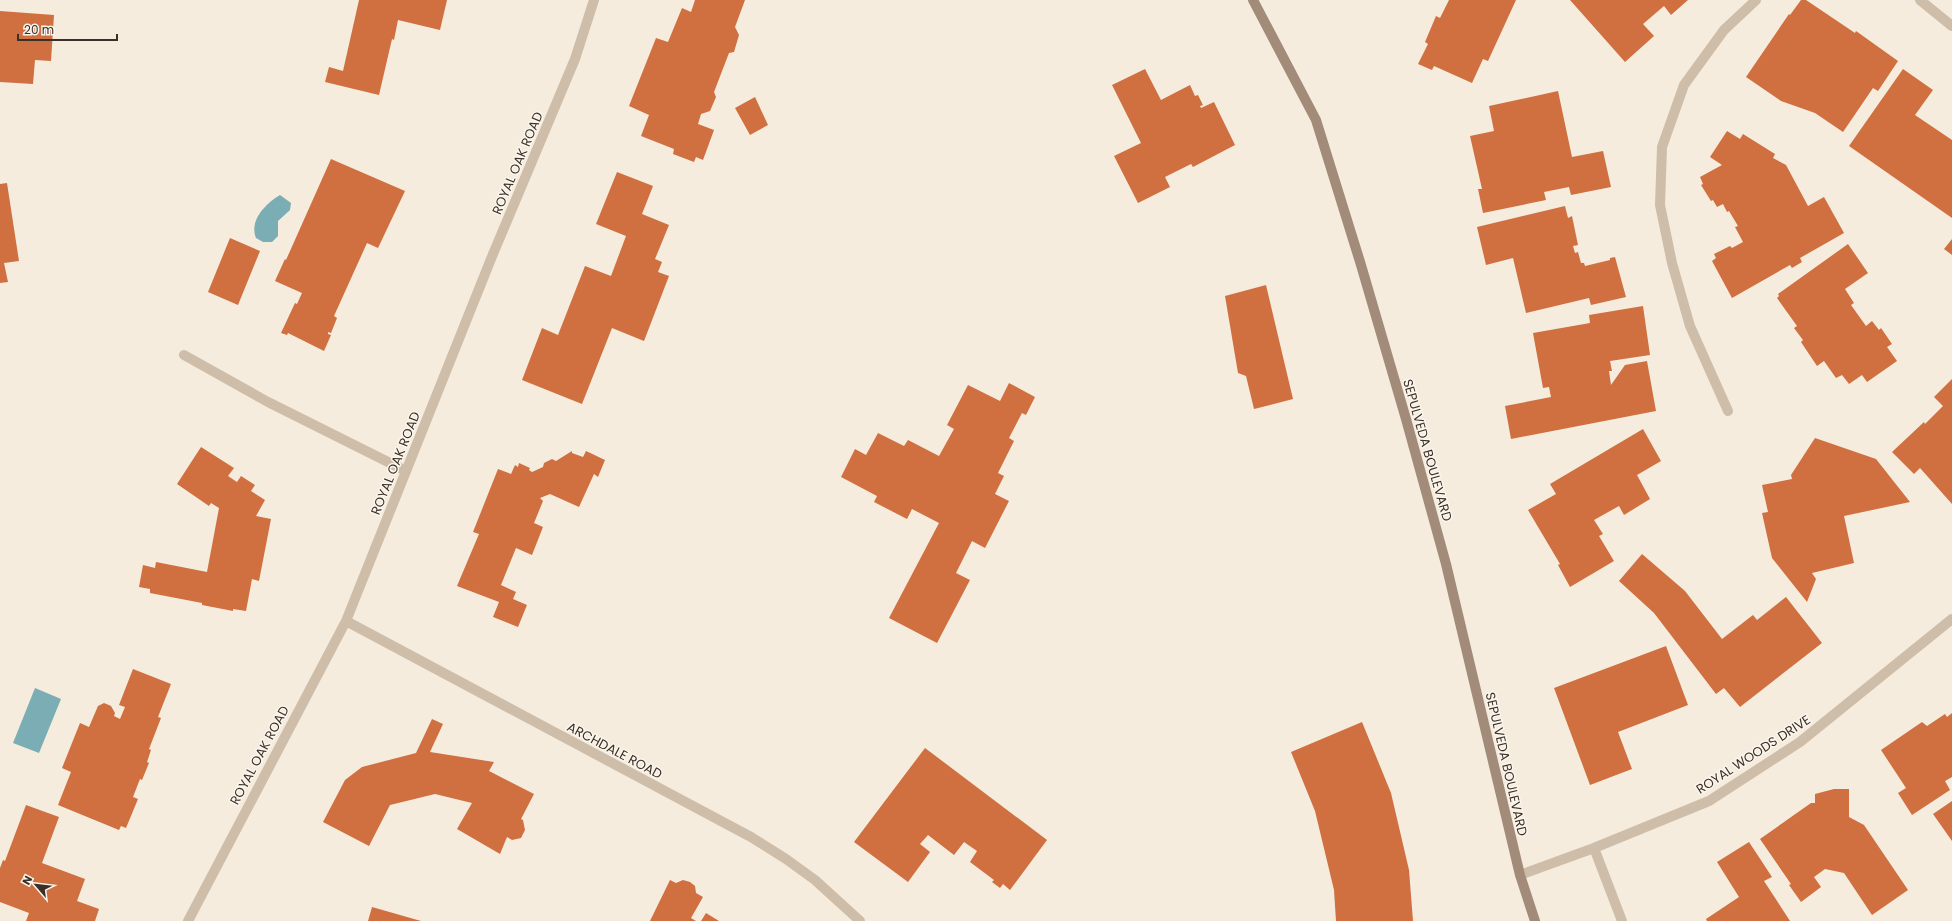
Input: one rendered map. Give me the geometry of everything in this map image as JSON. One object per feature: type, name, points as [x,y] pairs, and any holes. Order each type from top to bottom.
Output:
[{"type":"main road","name":"SEPULVEDA BOULEVARD","points":[[1253,0],[1316,120],[1358,257],[1406,419],[1446,564],[1520,875],[1535,921]]},
{"type":"street","name":"ROYAL OAK ROAD","points":[[188,921],[346,621],[493,254],[575,59],[594,0]]},
{"type":"street","points":[[1728,411],[1690,326],[1672,263],[1660,205],[1662,147],[1684,85],[1724,30],[1756,0]]},
{"type":"street","points":[[1920,0],[1952,26]]},
{"type":"street","points":[[184,356],[268,402],[406,471]]},
{"type":"street","name":"ROYAL WOODS DRIVE","points":[[1520,875],[1594,848],[1709,801],[1800,742],[1952,619]]},
{"type":"street","name":"ARCHDALE ROAD","points":[[346,621],[752,837],[815,880],[860,921]]},
{"type":"street","points":[[1594,848],[1622,921]]},
{"type":"water","points":[[280,195],[291,203],[290,210],[278,221],[278,236],[272,242],[263,242],[256,238],[254,232],[257,219],[264,208]]},
{"type":"water","points":[[35,688],[61,699],[39,753],[13,743]]},
{"type":"building","points":[[359,0],[447,0],[440,30],[398,20],[379,95],[325,82],[329,67],[343,71]]},
{"type":"building","points":[[695,0],[745,0],[735,27],[739,35],[734,52],[729,53],[714,92],[716,97],[710,111],[701,114],[698,124],[714,130],[703,160],[696,157],[694,162],[673,154],[674,149],[641,136],[649,115],[629,106],[656,38],[668,42],[682,8],[691,12]]},
{"type":"building","points":[[1449,0],[1516,0],[1488,61],[1483,59],[1472,83],[1434,66],[1432,70],[1418,64],[1428,44],[1425,42],[1436,16],[1440,18]]},
{"type":"building","points":[[1570,0],[1688,0],[1671,15],[1664,6],[1643,24],[1654,36],[1625,62]]},
{"type":"building","points":[[1801,0],[1806,0],[1855,33],[1856,31],[1898,61],[1878,91],[1873,88],[1843,132],[1815,113],[1781,101],[1746,77],[1789,14],[1790,15]]},
{"type":"building","points":[[0,11],[54,15],[51,61],[35,60],[33,84],[0,82]]},
{"type":"building","points":[[1145,69],[1161,100],[1190,85],[1195,96],[1198,95],[1203,105],[1200,106],[1201,108],[1214,102],[1235,145],[1193,167],[1191,164],[1165,177],[1170,187],[1138,203],[1114,156],[1141,143],[1112,85]]},
{"type":"building","points":[[1903,69],[1933,90],[1915,115],[1952,140],[1952,218],[1849,146]]},
{"type":"building","points":[[1558,91],[1572,157],[1603,151],[1611,187],[1571,195],[1569,187],[1544,192],[1546,200],[1483,213],[1478,189],[1482,189],[1470,136],[1494,131],[1489,106]]},
{"type":"building","points":[[755,97],[768,125],[750,135],[735,108]]},
{"type":"building","points":[[1727,131],[1740,139],[1743,134],[1775,154],[1773,158],[1786,165],[1808,206],[1824,197],[1844,233],[1800,258],[1802,262],[1792,268],[1790,265],[1732,298],[1712,261],[1716,258],[1714,254],[1730,246],[1732,248],[1743,242],[1735,227],[1738,226],[1729,211],[1727,212],[1723,204],[1717,207],[1713,200],[1711,201],[1701,185],[1703,184],[1700,177],[1722,165],[1710,157]]},
{"type":"building","points":[[331,159],[405,191],[378,248],[367,243],[334,316],[337,318],[331,333],[328,332],[328,334],[331,335],[324,351],[288,333],[287,335],[281,333],[295,303],[297,304],[302,293],[275,281],[285,259],[286,260]]},
{"type":"building","points":[[617,172],[653,186],[642,214],[669,225],[655,259],[662,262],[658,272],[669,276],[644,341],[612,328],[582,404],[522,380],[542,328],[558,335],[585,266],[611,276],[626,236],[596,224]]},
{"type":"building","points":[[7,183],[19,261],[4,263],[8,282],[0,283],[0,184]]},
{"type":"building","points":[[1565,206],[1568,218],[1572,216],[1578,245],[1573,246],[1575,253],[1578,252],[1581,263],[1584,263],[1585,266],[1610,260],[1610,258],[1615,257],[1626,297],[1591,305],[1589,298],[1526,313],[1513,258],[1486,265],[1477,227]]},
{"type":"building","points":[[230,238],[260,251],[238,305],[208,292]]},
{"type":"building","points":[[1952,239],[1952,255],[1944,249]]},
{"type":"building","points":[[1848,244],[1868,273],[1845,289],[1854,303],[1851,305],[1866,326],[1872,321],[1879,330],[1881,328],[1892,344],[1887,347],[1897,361],[1867,382],[1862,375],[1849,384],[1842,375],[1836,378],[1824,361],[1817,366],[1801,342],[1803,340],[1794,328],[1797,326],[1777,298],[1779,296],[1778,294]]},
{"type":"building","points":[[1266,285],[1293,399],[1254,409],[1246,376],[1238,373],[1225,296]]},
{"type":"building","points":[[1643,306],[1650,355],[1610,361],[1612,371],[1609,371],[1611,385],[1625,365],[1647,361],[1656,411],[1511,439],[1505,406],[1551,397],[1549,387],[1543,388],[1533,333],[1590,323],[1589,315]]},
{"type":"building","points":[[1952,379],[1952,504],[1920,468],[1914,474],[1892,452],[1924,422],[1925,424],[1943,406],[1934,397]]},
{"type":"building","points":[[1009,383],[1035,397],[1026,415],[1022,413],[1009,438],[1014,441],[998,473],[1004,476],[995,494],[1009,501],[985,548],[972,541],[956,573],[970,580],[937,643],[889,618],[939,523],[912,509],[907,519],[874,502],[877,496],[841,477],[855,449],[866,455],[878,433],[904,446],[908,440],[939,456],[954,429],[947,425],[968,385],[1000,401]]},
{"type":"building","points":[[1643,429],[1661,461],[1637,475],[1650,499],[1624,515],[1619,506],[1594,520],[1603,534],[1599,536],[1614,561],[1570,587],[1558,565],[1560,564],[1528,510],[1556,494],[1550,484]]},
{"type":"building","points":[[1815,438],[1876,459],[1910,502],[1844,516],[1854,563],[1812,573],[1816,579],[1807,602],[1772,558],[1762,513],[1768,512],[1762,485],[1792,479],[1791,475]]},
{"type":"building","points":[[201,447],[234,468],[228,476],[237,482],[241,476],[255,485],[251,491],[265,500],[256,516],[271,519],[259,581],[252,579],[246,611],[233,609],[233,611],[202,605],[202,603],[150,593],[150,589],[139,587],[143,565],[155,568],[156,562],[207,572],[219,508],[211,503],[209,506],[177,484]]},
{"type":"building","points":[[572,451],[572,453],[583,457],[586,451],[605,460],[598,477],[594,474],[579,507],[550,494],[540,498],[543,501],[534,523],[543,527],[532,555],[516,548],[501,585],[516,592],[513,599],[527,605],[518,627],[493,617],[499,602],[457,586],[479,534],[473,532],[498,469],[511,474],[515,465],[518,467],[519,463],[530,468],[529,470],[532,472],[543,467],[544,463],[552,459],[556,461]]},
{"type":"building","points":[[1642,554],[1685,591],[1722,639],[1753,615],[1757,620],[1786,597],[1822,643],[1740,707],[1724,688],[1716,694],[1654,613],[1619,581]]},
{"type":"building","points":[[1666,646],[1688,705],[1618,732],[1632,769],[1590,785],[1554,688]]},
{"type":"building","points":[[133,669],[171,684],[158,717],[161,718],[149,749],[151,750],[147,762],[149,763],[142,780],[140,779],[133,797],[138,799],[126,828],[121,826],[119,830],[58,805],[71,772],[62,768],[80,723],[89,727],[98,706],[104,703],[111,706],[115,713],[114,716],[120,719],[125,707],[119,705]]},
{"type":"building","points":[[1952,713],[1952,777],[1945,781],[1950,790],[1912,815],[1898,793],[1906,788],[1881,750],[1922,722],[1927,726],[1945,714],[1947,717]]},
{"type":"building","points":[[432,719],[443,724],[430,752],[494,762],[489,771],[534,794],[521,819],[523,820],[525,830],[521,838],[512,840],[507,837],[500,854],[457,829],[472,803],[435,794],[390,805],[369,846],[323,822],[345,780],[362,767],[416,753]]},
{"type":"building","points":[[1362,722],[1391,793],[1409,870],[1413,921],[1336,921],[1334,890],[1315,811],[1291,752]]},
{"type":"building","points":[[925,748],[1047,840],[1010,890],[1003,884],[1000,888],[992,882],[994,880],[970,862],[977,851],[964,842],[954,855],[928,835],[920,844],[930,852],[908,882],[854,842]]},
{"type":"building","points":[[1834,789],[1849,789],[1849,817],[1864,825],[1908,890],[1872,915],[1844,873],[1825,869],[1814,877],[1821,887],[1801,902],[1789,885],[1791,884],[1760,839],[1811,803],[1815,803],[1815,794]]},
{"type":"building","points":[[1952,801],[1952,841],[1933,814]]},
{"type":"building","points":[[26,805],[59,817],[42,863],[85,879],[77,901],[99,909],[95,921],[26,921],[29,913],[0,902],[0,868],[3,860],[5,861]]},
{"type":"building","points":[[1749,842],[1772,877],[1764,881],[1790,921],[1707,921],[1706,919],[1739,897],[1717,862]]},
{"type":"building","points":[[670,880],[676,883],[683,880],[690,882],[695,886],[696,893],[703,897],[691,918],[696,921],[650,921]]},
{"type":"building","points":[[372,907],[421,921],[368,921]]},
{"type":"building","points":[[706,913],[719,921],[701,921]]}]
